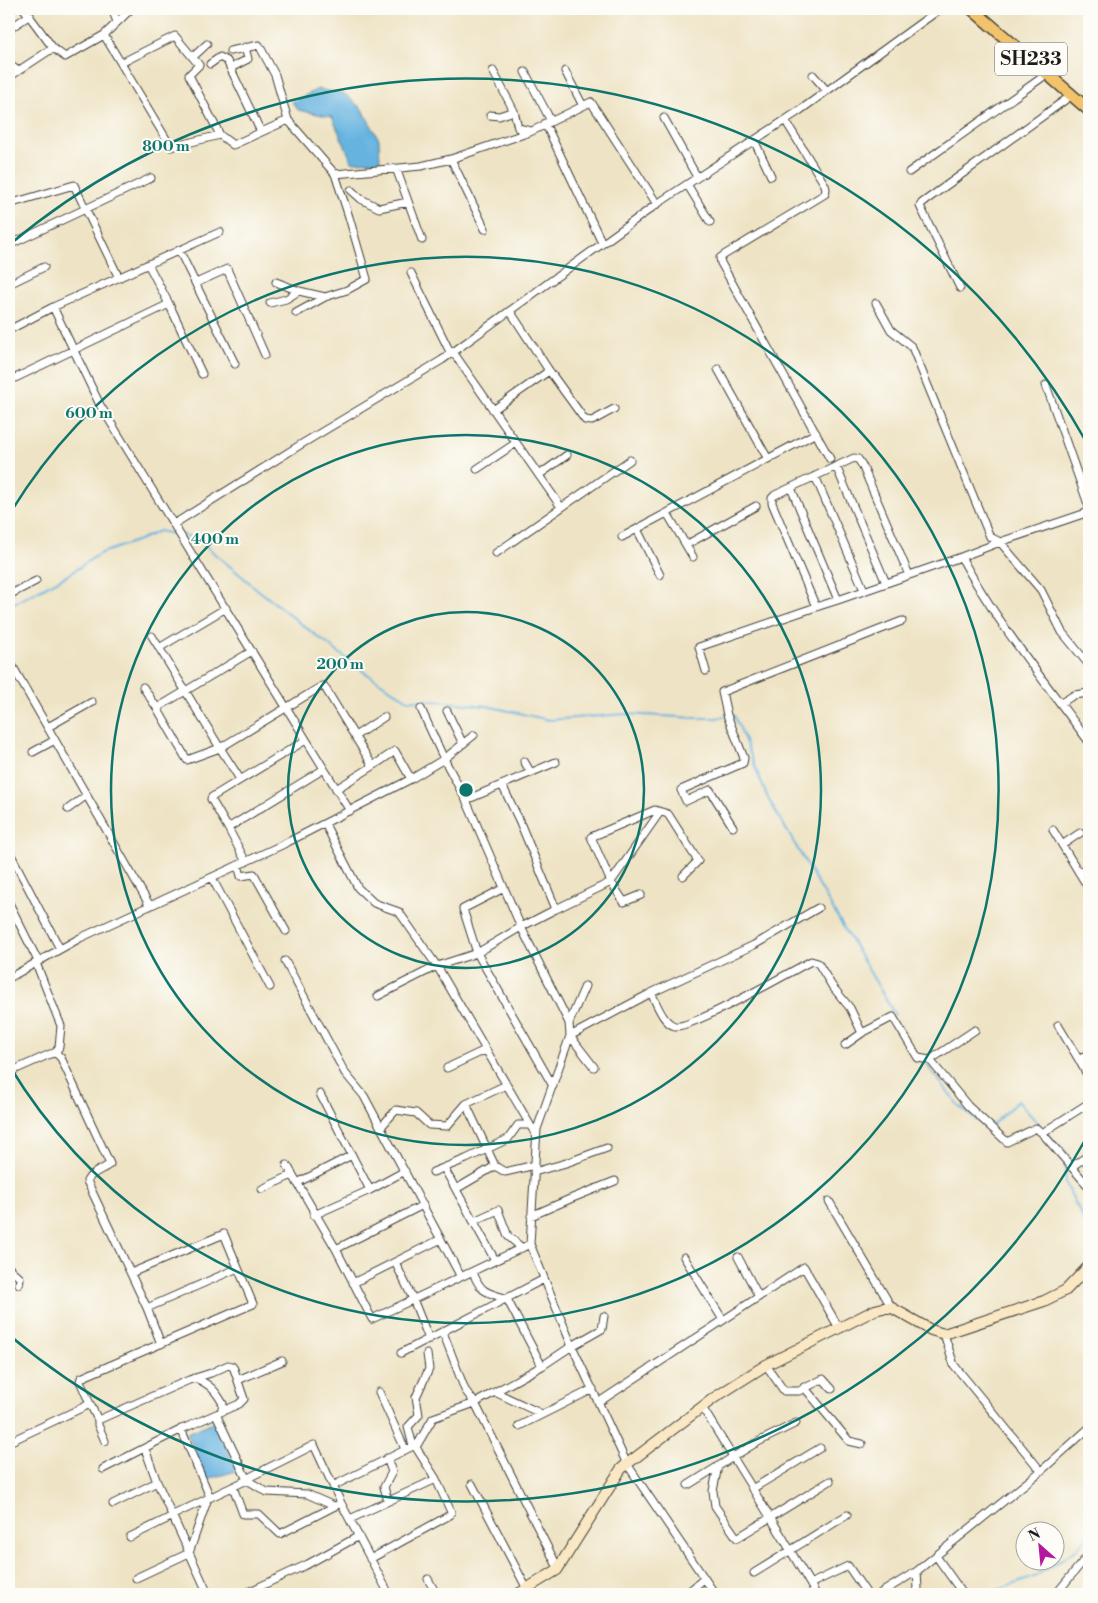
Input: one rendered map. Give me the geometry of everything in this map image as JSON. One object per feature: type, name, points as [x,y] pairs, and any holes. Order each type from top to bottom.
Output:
[{"type":"main road","name":"SH233","points":[[972,9],[1089,110]]},
{"type":"main road","points":[[523,1592],[558,1568],[621,1469],[702,1407],[766,1365],[875,1310],[883,1308],[892,1308],[931,1330],[944,1334],[1044,1301],[1066,1290],[1089,1266]]},
{"type":"street","points":[[24,9],[53,48],[64,57],[104,36],[131,9]]},
{"type":"street","points":[[112,9],[117,22]]},
{"type":"street","points":[[174,524],[300,444],[452,353],[657,204],[785,120],[940,9]]},
{"type":"street","points":[[9,29],[30,16]]},
{"type":"street","points":[[104,36],[171,147],[220,135]]},
{"type":"street","points":[[121,63],[175,36],[199,64],[190,75],[220,135],[233,145],[288,120]]},
{"type":"street","points":[[192,57],[208,44]]},
{"type":"street","points":[[230,51],[259,44],[275,75],[288,120],[335,174],[367,279],[347,290],[325,297],[296,313]]},
{"type":"street","points":[[231,68],[248,59],[245,47]]},
{"type":"street","points":[[9,77],[53,48]]},
{"type":"street","points":[[210,64],[220,57],[227,61],[261,132]]},
{"type":"street","points":[[9,64],[18,71]]},
{"type":"street","points":[[493,71],[514,111],[518,128],[531,131]]},
{"type":"street","points":[[565,71],[583,106]]},
{"type":"street","points":[[525,72],[602,243]]},
{"type":"street","points":[[813,74],[827,91]]},
{"type":"street","points":[[909,172],[1047,74]]},
{"type":"street","points":[[960,288],[920,206],[1072,95]]},
{"type":"street","points":[[335,174],[421,166],[451,159],[531,131],[591,102],[657,204]]},
{"type":"street","points":[[490,114],[499,116],[514,111]]},
{"type":"street","points":[[664,118],[698,177]]},
{"type":"street","points":[[785,120],[825,185],[825,194],[720,258],[721,263],[830,459]]},
{"type":"street","points":[[754,140],[771,176]]},
{"type":"street","points":[[451,159],[485,229]]},
{"type":"street","points":[[396,168],[422,240]]},
{"type":"street","points":[[9,245],[151,178]]},
{"type":"street","points":[[687,184],[710,222]]},
{"type":"street","points":[[9,204],[74,185],[119,278]]},
{"type":"street","points":[[351,190],[361,199],[379,208],[408,202]]},
{"type":"street","points":[[9,330],[53,307],[220,232]]},
{"type":"street","points":[[179,250],[235,364]]},
{"type":"street","points":[[148,264],[202,374]]},
{"type":"street","points":[[9,284],[44,267]]},
{"type":"street","points":[[196,284],[227,269],[265,355]]},
{"type":"street","points":[[411,273],[452,353],[561,507]]},
{"type":"street","points":[[276,282],[299,291],[325,297]]},
{"type":"street","points":[[270,302],[286,299],[299,291]]},
{"type":"street","points":[[876,303],[891,330],[912,347],[990,537],[1000,542],[1041,590],[1062,632],[1089,665]]},
{"type":"street","points":[[9,381],[169,304]]},
{"type":"street","points":[[53,307],[100,405],[350,811]]},
{"type":"street","points":[[510,312],[585,420],[592,421],[614,410]]},
{"type":"street","points":[[493,410],[548,369]]},
{"type":"street","points":[[718,369],[768,459]]},
{"type":"street","points":[[1046,385],[1089,507]]},
{"type":"street","points":[[622,536],[816,433]]},
{"type":"street","points":[[477,468],[516,443]]},
{"type":"street","points":[[538,475],[567,455]]},
{"type":"street","points":[[816,607],[772,503],[772,498],[854,458],[858,459],[909,575]]},
{"type":"street","points":[[496,553],[630,460]]},
{"type":"street","points":[[836,466],[886,583]]},
{"type":"street","points":[[815,476],[864,590]]},
{"type":"street","points":[[791,488],[838,600]]},
{"type":"street","points":[[686,546],[756,506]]},
{"type":"street","points":[[667,512],[693,557]]},
{"type":"street","points":[[706,670],[699,647],[1089,512]]},
{"type":"street","points":[[636,529],[660,575]]},
{"type":"street","points":[[961,557],[978,589],[1089,742]]},
{"type":"street","points":[[9,595],[36,581]]},
{"type":"street","points":[[159,648],[226,608]]},
{"type":"street","points":[[733,827],[710,790],[686,802],[681,790],[743,763],[744,758],[727,717],[722,692],[902,621]]},
{"type":"street","points":[[152,636],[240,779]]},
{"type":"street","points":[[157,708],[252,651]]},
{"type":"street","points":[[9,660],[150,906]]},
{"type":"street","points":[[143,687],[187,760],[220,748],[324,686],[370,761],[370,768]]},
{"type":"street","points":[[1061,703],[1074,695],[1089,693]]},
{"type":"street","points":[[48,727],[92,702]]},
{"type":"street","points":[[421,710],[466,800],[521,927],[569,1022],[570,1036],[537,1129],[530,1244],[572,1346],[627,1464],[715,1594]]},
{"type":"street","points":[[447,711],[463,744]]},
{"type":"street","points":[[355,736],[384,717]]},
{"type":"street","points":[[9,978],[80,938],[242,864],[325,824],[411,779],[444,759],[474,734]]},
{"type":"street","points":[[33,752],[55,740]]},
{"type":"street","points":[[286,931],[254,874],[241,876],[242,864],[228,828],[211,799],[215,794],[306,740]]},
{"type":"street","points":[[336,789],[395,752],[411,779]]},
{"type":"street","points":[[524,761],[531,773]]},
{"type":"street","points":[[466,800],[556,762]]},
{"type":"street","points":[[228,828],[324,769]]},
{"type":"street","points":[[502,785],[519,820],[556,909]]},
{"type":"street","points":[[68,808],[87,795]]},
{"type":"street","points":[[641,895],[624,902],[611,882],[591,837],[655,810],[668,814],[698,861],[683,876]]},
{"type":"street","points":[[378,996],[437,966],[477,953],[521,927],[611,882],[660,812]]},
{"type":"street","points":[[325,824],[358,888],[374,903],[399,912],[437,966],[536,1136]]},
{"type":"street","points":[[1053,830],[1089,889]]},
{"type":"street","points":[[1062,845],[1080,833]]},
{"type":"street","points":[[9,851],[60,949]]},
{"type":"street","points":[[1079,873],[1089,866]]},
{"type":"street","points":[[212,878],[270,987]]},
{"type":"street","points":[[504,888],[463,909],[477,953],[553,1086]]},
{"type":"street","points":[[9,903],[38,961],[36,963],[61,1026],[59,1047],[56,1053]]},
{"type":"street","points":[[570,1036],[650,993],[754,945],[818,908]]},
{"type":"street","points":[[285,961],[345,1073],[364,1096],[461,1277]]},
{"type":"street","points":[[650,993],[668,1023],[676,1027],[682,1026],[708,1015],[811,961],[818,964],[832,986],[850,1008],[862,1033]]},
{"type":"street","points":[[569,1022],[585,986]]},
{"type":"street","points":[[845,1044],[893,1016],[925,1059],[968,1106],[1007,1142],[1036,1128],[1044,1132],[1067,1163],[1089,1187]]},
{"type":"street","points":[[1058,1025],[1089,1078]]},
{"type":"street","points":[[925,1059],[975,1030]]},
{"type":"street","points":[[570,1036],[594,1067]]},
{"type":"street","points":[[447,1068],[485,1050]]},
{"type":"street","points":[[9,1070],[12,1071],[56,1053]]},
{"type":"street","points":[[56,1053],[65,1067],[110,1164],[89,1176],[87,1181],[147,1308],[161,1344]]},
{"type":"street","points":[[1079,1060],[1089,1053]]},
{"type":"street","points":[[381,1128],[396,1110],[416,1113],[428,1124],[447,1126],[466,1104],[506,1085]]},
{"type":"street","points":[[320,1094],[370,1190]]},
{"type":"street","points":[[1044,1132],[1089,1103]]},
{"type":"street","points":[[466,1104],[495,1166],[504,1172],[566,1163],[607,1148]]},
{"type":"street","points":[[433,1172],[508,1139],[518,1125],[530,1125]]},
{"type":"street","points":[[296,1183],[352,1155]]},
{"type":"street","points":[[1067,1163],[1089,1155]]},
{"type":"street","points":[[287,1165],[336,1249],[372,1319],[530,1244]]},
{"type":"street","points":[[456,1189],[495,1166]]},
{"type":"street","points":[[444,1168],[496,1260]]},
{"type":"street","points":[[314,1214],[370,1190],[405,1171]]},
{"type":"street","points":[[262,1189],[292,1174]]},
{"type":"street","points":[[531,1216],[614,1181]]},
{"type":"street","points":[[829,1201],[892,1308]]},
{"type":"street","points":[[336,1249],[423,1205]]},
{"type":"street","points":[[474,1221],[498,1210],[508,1236],[522,1248]]},
{"type":"street","points":[[106,1440],[80,1381],[82,1378],[253,1304],[224,1234],[131,1273]]},
{"type":"street","points":[[353,1283],[441,1239]]},
{"type":"street","points":[[684,1257],[724,1320]]},
{"type":"street","points":[[738,1257],[759,1297]]},
{"type":"street","points":[[395,1262],[413,1299],[429,1339]]},
{"type":"street","points":[[599,1402],[804,1267],[840,1328]]},
{"type":"street","points":[[9,1268],[20,1278],[19,1284]]},
{"type":"street","points":[[147,1308],[238,1268]]},
{"type":"street","points":[[473,1272],[476,1282],[484,1292],[507,1299],[542,1366]]},
{"type":"street","points":[[401,1353],[544,1279]]},
{"type":"street","points":[[333,1486],[414,1446],[433,1418],[475,1403],[542,1366],[602,1328],[604,1316]]},
{"type":"street","points":[[443,1332],[465,1390],[475,1403],[558,1568]]},
{"type":"street","points":[[944,1334],[954,1364],[1041,1471]]},
{"type":"street","points":[[427,1354],[428,1369],[416,1397],[419,1415],[429,1425]]},
{"type":"street","points":[[238,1380],[282,1361]]},
{"type":"street","points":[[98,1420],[228,1365],[234,1369],[244,1399],[243,1402],[181,1429],[103,1469]]},
{"type":"street","points":[[766,1365],[784,1391],[799,1391],[823,1379],[832,1389]]},
{"type":"street","points":[[194,1378],[216,1390],[223,1404],[218,1413]]},
{"type":"street","points":[[804,1387],[849,1441],[862,1444]]},
{"type":"street","points":[[519,1426],[593,1389]]},
{"type":"street","points":[[379,1392],[405,1449]]},
{"type":"street","points":[[494,1392],[542,1414]]},
{"type":"street","points":[[9,1442],[90,1404]]},
{"type":"street","points":[[702,1407],[816,1594]]},
{"type":"street","points":[[218,1413],[246,1480],[267,1492],[307,1494],[337,1504],[350,1518],[389,1594]]},
{"type":"street","points":[[370,1559],[450,1515],[451,1512],[436,1479],[414,1446],[408,1427],[419,1415]]},
{"type":"street","points":[[688,1485],[754,1444],[796,1423]]},
{"type":"street","points":[[879,1594],[917,1571],[936,1556],[1041,1471],[1089,1428]]},
{"type":"street","points":[[136,1578],[189,1553],[209,1498],[181,1429]]},
{"type":"street","points":[[130,1537],[314,1445],[333,1486],[337,1504]]},
{"type":"street","points":[[752,1489],[820,1448]]},
{"type":"street","points":[[145,1449],[157,1482],[208,1594]]},
{"type":"street","points":[[388,1458],[392,1472],[384,1487],[388,1501]]},
{"type":"street","points":[[718,1466],[713,1491],[715,1506],[737,1538],[830,1481]]},
{"type":"street","points":[[350,1518],[436,1479]]},
{"type":"street","points":[[113,1504],[157,1482]]},
{"type":"street","points":[[472,1484],[523,1592]]},
{"type":"street","points":[[233,1487],[243,1514],[260,1514],[280,1534],[337,1504]]},
{"type":"street","points":[[754,1573],[847,1515]]},
{"type":"street","points":[[244,1594],[291,1572],[359,1536]]},
{"type":"street","points":[[1056,1594],[1089,1554]]},
{"type":"street","points":[[936,1556],[961,1591]]},
{"type":"street","points":[[810,1584],[848,1566],[867,1594]]},
{"type":"street","points":[[914,1594],[918,1589],[917,1571]]},
{"type":"street","points":[[686,1594],[704,1578]]},
{"type":"street","points":[[428,1579],[436,1594]]},
{"type":"water","points":[[318,89],[345,94],[362,109],[379,139],[380,161],[352,162],[332,117],[298,110],[292,102]]},
{"type":"water","points":[[215,1421],[237,1471],[207,1479],[187,1433]]},
{"type":"waterway","points":[[9,606],[68,575],[99,554],[159,531],[178,535]]},
{"type":"waterway","points":[[182,535],[196,538],[309,630],[364,672],[408,700],[487,706],[549,720],[625,714],[698,718],[725,717]]},
{"type":"waterway","points":[[730,716],[734,715],[769,800],[895,1015]]},
{"type":"waterway","points":[[924,1061],[958,1105],[989,1128]]},
{"type":"waterway","points":[[992,1125],[1018,1101],[1043,1129]]},
{"type":"waterway","points":[[1046,1133],[1067,1154],[1067,1157]]},
{"type":"waterway","points":[[1065,1164],[1066,1184],[1089,1231]]},
{"type":"waterway","points":[[987,1594],[1034,1577],[1076,1550],[1089,1535]]}]
